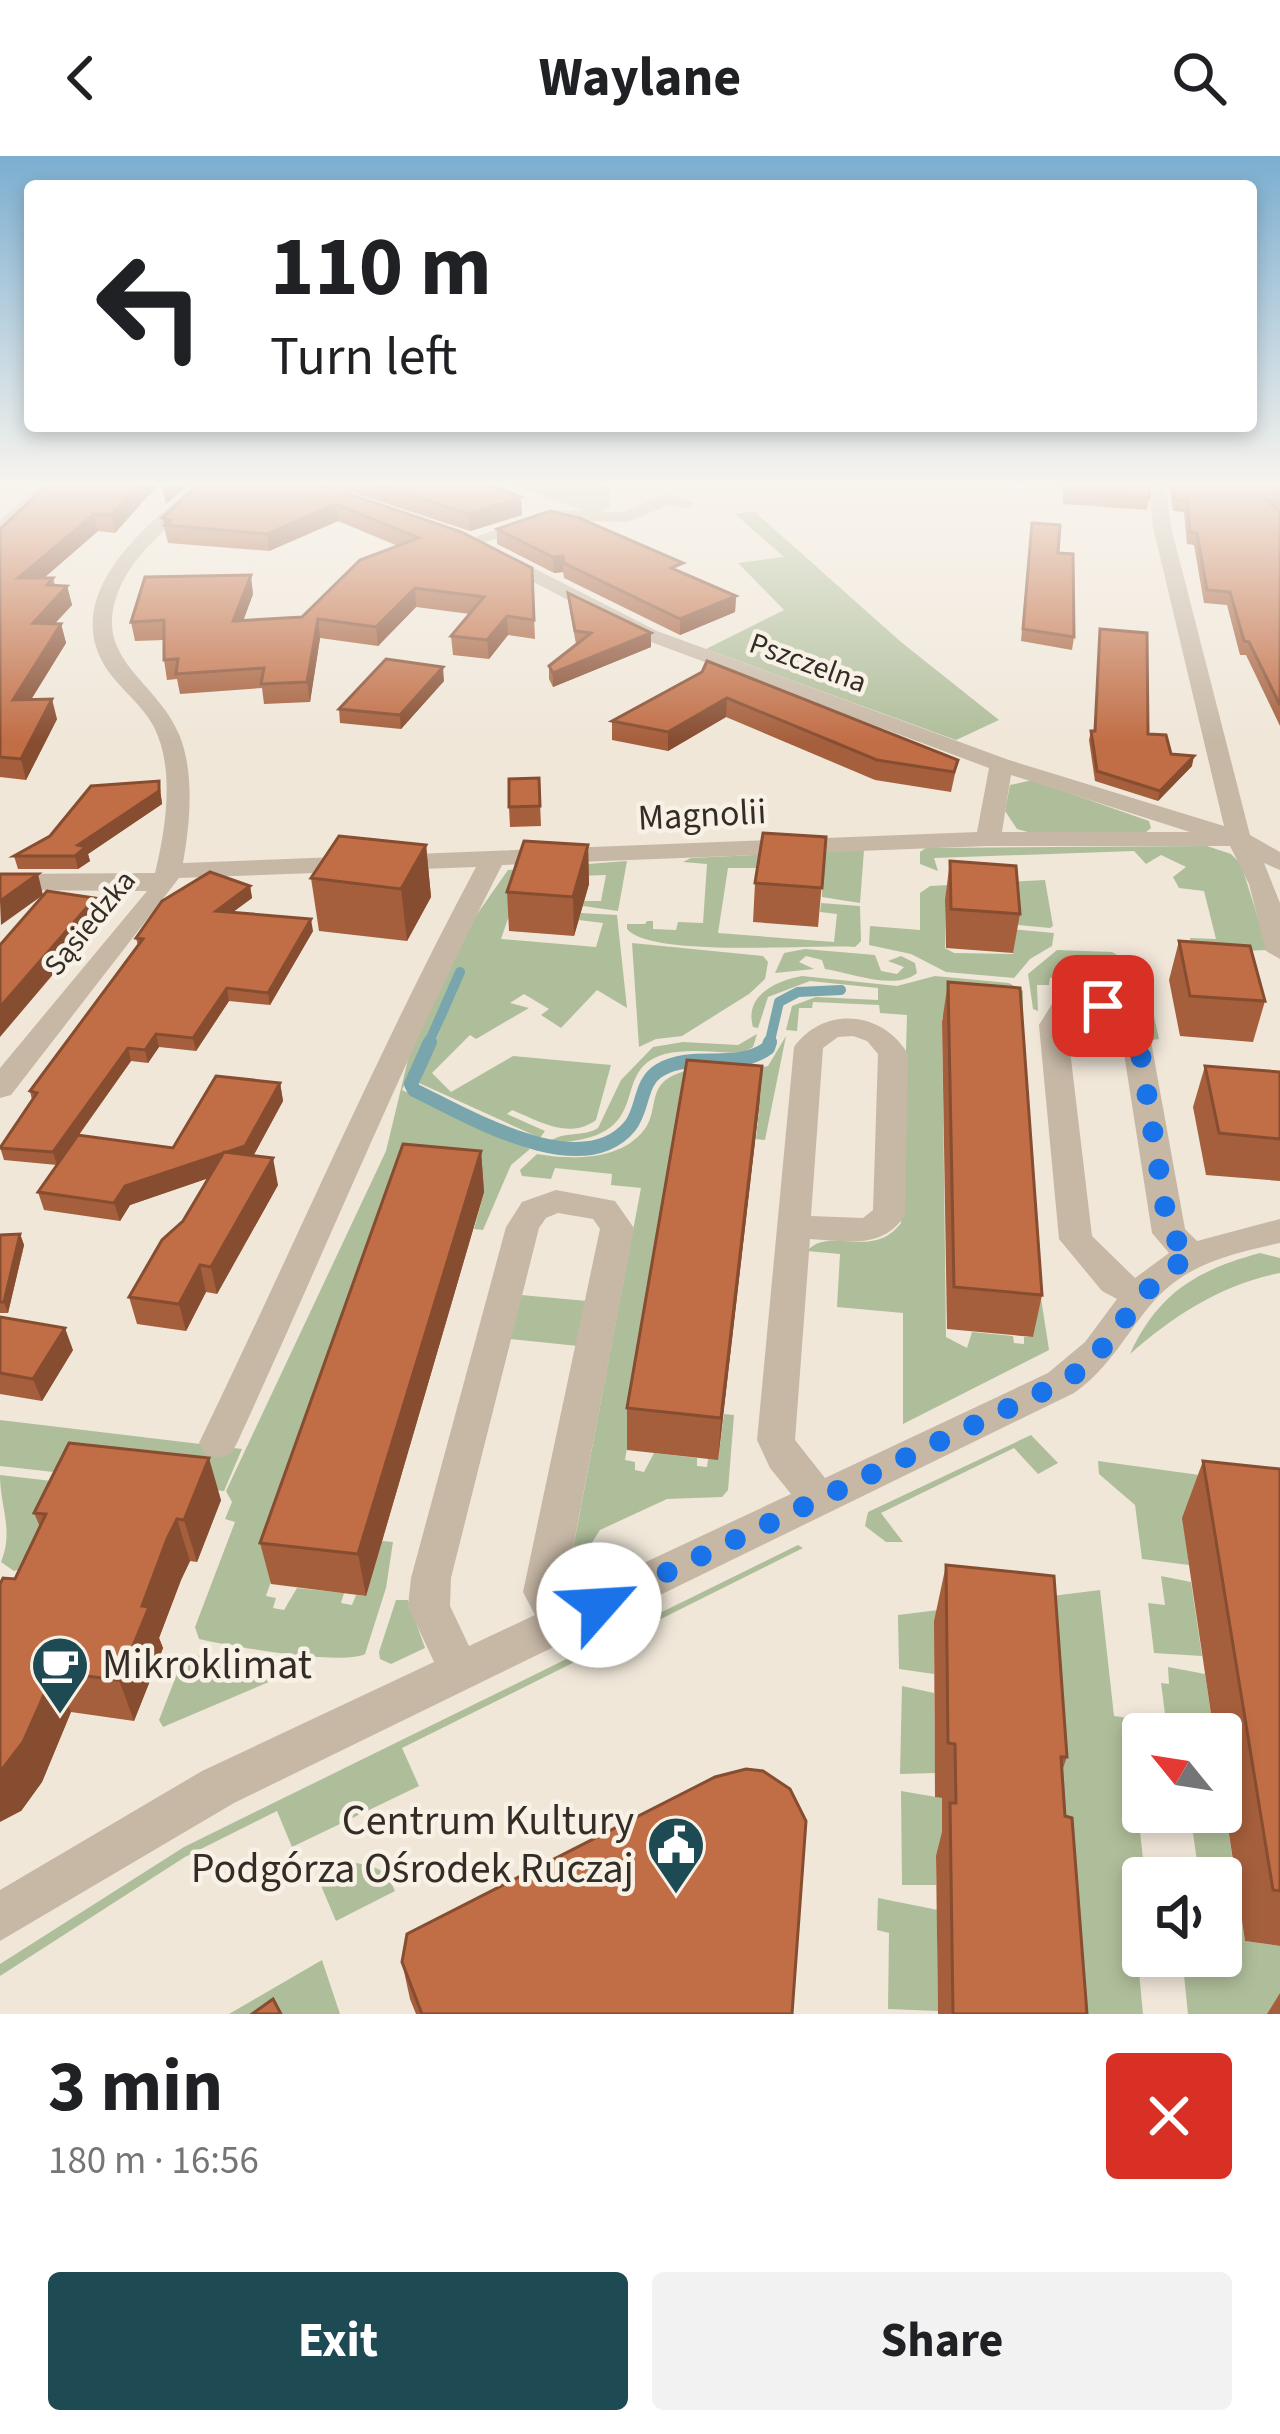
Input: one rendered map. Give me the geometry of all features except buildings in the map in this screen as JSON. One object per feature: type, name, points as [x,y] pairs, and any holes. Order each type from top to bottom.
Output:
[{"type":"street","name":"Sąsiedzka","points":[[0,1088],[167,877],[177,775],[173,749],[165,726],[109,656],[104,630],[122,568]]},
{"type":"street","name":"Pszczelna","points":[[518,568],[650,635],[1001,765],[1239,839],[1280,862]]},
{"type":"street","points":[[1172,568],[1239,839],[1262,884],[1280,951]]},
{"type":"street","points":[[988,839],[1001,765]]},
{"type":"street","name":"Magnolii","points":[[0,882],[988,839],[1239,839]]},
{"type":"street","points":[[218,1443],[336,1193],[412,1013],[494,857]]},
{"type":"street","points":[[1139,1296],[1114,1282],[1076,1239],[1053,1025],[1062,1010],[1083,1004],[1103,1006],[1134,1025],[1169,1233],[1192,1256]]},
{"type":"street","points":[[794,1227],[870,1230],[889,1215],[893,1054],[888,1042],[875,1033],[835,1028],[814,1037],[809,1046],[776,1440],[783,1456],[820,1499]]},
{"type":"street","points":[[460,1672],[430,1606],[430,1577],[525,1221],[534,1210],[556,1201],[597,1205],[610,1214],[617,1228],[544,1592],[561,1624]]},
{"type":"street","points":[[0,1916],[172,1810],[1081,1371],[1107,1346],[1154,1280],[1192,1256],[1280,1231]]},
{"type":"green space","points":[[743,568],[818,568],[999,720],[956,740],[706,649],[784,610]]},
{"type":"green space","points":[[1032,780],[1149,821],[1151,828],[1145,833],[1017,829],[1005,811],[1010,785]]},
{"type":"green space","points":[[1207,846],[1231,854],[1241,864],[1268,950],[1193,953],[1190,938],[1216,939],[1204,891],[1179,888],[1173,877],[1186,867],[1161,855],[1146,864],[1134,851],[934,858],[938,871],[920,864],[920,852],[926,848]]},
{"type":"green space","points":[[864,850],[860,903],[822,897],[822,868],[728,868],[718,933],[834,942],[837,914],[820,912],[821,903],[860,906],[861,941],[855,947],[698,947],[642,938],[627,929],[627,924],[647,921],[653,921],[653,929],[676,930],[678,922],[703,923],[707,864],[683,862],[691,858]]},
{"type":"green space","points":[[627,861],[618,911],[583,906],[584,901],[601,901],[606,875],[522,878],[501,939],[596,947],[603,923],[579,920],[581,913],[617,915],[627,1008],[597,990],[561,1028],[541,1015],[549,1009],[524,994],[510,1003],[529,1008],[476,1039],[470,1035],[432,1073],[451,1092],[513,1056],[611,1065],[596,1120],[565,1129],[512,1110],[507,1114],[545,1131],[540,1138],[419,1083],[464,970],[458,970],[402,1090],[530,1149],[511,1165],[483,1230],[474,1229],[484,1192],[304,1486],[266,1596],[276,1598],[273,1608],[284,1610],[297,1588],[344,1593],[341,1603],[352,1605],[356,1595],[366,1596],[382,1541],[393,1542],[386,1588],[365,1654],[310,1656],[199,1639],[195,1627],[235,1522],[225,1519],[232,1502],[226,1491],[386,1151],[419,1014],[461,937],[508,870]]},
{"type":"green space","points":[[1045,880],[1050,928],[1018,925],[945,900],[945,948],[954,953],[1013,954],[1011,929],[1054,933],[1052,946],[1030,959],[1014,978],[946,972],[911,954],[869,945],[870,926],[920,930],[920,893],[930,886]]},
{"type":"green space","points":[[632,943],[763,956],[768,962],[765,979],[682,1036],[639,1047]]},
{"type":"green space","points":[[805,949],[875,955],[881,971],[897,974],[904,967],[888,961],[901,956],[915,963],[917,973],[897,981],[873,979],[825,969],[822,960],[806,956],[799,962],[814,969],[775,973],[784,953]]},
{"type":"green space","points":[[1057,950],[1112,952],[1144,971],[1159,1039],[1152,1040],[1144,994],[1116,991],[1115,983],[1050,978],[1049,985],[1037,985],[1038,1011],[1033,1009],[1028,974]]},
{"type":"green space","points":[[802,976],[897,986],[935,976],[1009,983],[1023,991],[1023,1056],[942,1017],[946,1337],[967,1348],[972,1332],[1013,1336],[1014,1343],[1024,1344],[1024,1337],[1033,1337],[1031,1297],[1041,1298],[1049,1350],[903,1424],[903,1313],[837,1307],[840,1254],[807,1251],[827,1241],[878,1240],[901,1223],[907,1015],[880,1013],[879,1005],[813,1002],[812,1008],[799,1008],[797,1031],[786,1030],[792,1006],[816,997],[878,1000],[878,988],[810,981],[768,997],[758,1028],[753,1027],[757,999],[772,986]]},
{"type":"green space","points":[[757,1034],[753,1047],[742,1053],[675,1052],[647,1063],[619,1118],[606,1130],[584,1139],[548,1143],[598,1128],[621,1080],[653,1047],[683,1042],[738,1045]]},
{"type":"green space","points":[[786,1036],[765,1140],[756,1139],[759,1108],[641,1365],[625,1460],[635,1462],[635,1470],[644,1472],[654,1453],[697,1458],[697,1466],[707,1467],[708,1459],[718,1459],[724,1414],[734,1415],[728,1490],[722,1497],[667,1499],[600,1530],[567,1581],[641,1188],[611,1185],[612,1174],[555,1168],[551,1179],[522,1176],[520,1170],[537,1154],[580,1157],[622,1148],[644,1130],[666,1080],[697,1069],[768,1066]]},
{"type":"green space","points":[[1260,1253],[1280,1258],[1280,1273],[1199,1303],[1130,1354],[1153,1315],[1182,1287],[1217,1267]]},
{"type":"green space","points":[[521,1295],[587,1301],[578,1346],[510,1339]]},
{"type":"green space","points":[[0,1420],[242,1449],[224,1491],[0,1466]]},
{"type":"green space","points":[[1031,1435],[1058,1463],[1038,1474],[1014,1448],[881,1513],[903,1542],[886,1542],[865,1526],[868,1512]]},
{"type":"green space","points":[[1098,1461],[1280,1486],[1183,1519],[1189,1565],[1142,1559],[1135,1505],[1099,1474]]},
{"type":"green space","points":[[0,1475],[69,1483],[22,1569],[14,1571],[1,1562],[6,1529]]},
{"type":"green space","points":[[798,1545],[803,1548],[402,1748],[419,1786],[292,1847],[277,1811],[185,1857],[0,1976],[0,1964],[184,1847]]},
{"type":"green space","points":[[1161,1576],[1191,1582],[1202,1656],[1154,1653],[1148,1603],[1165,1605]]},
{"type":"green space","points":[[1100,1590],[1114,1716],[1122,1717],[1122,1833],[1140,1833],[1143,1857],[1122,1857],[1122,1977],[1139,1977],[1143,2014],[1062,2014],[935,1621],[934,1674],[899,1669],[898,1615]]},
{"type":"green space","points":[[396,1600],[408,1600],[425,1648],[391,1664],[380,1659],[379,1652]]},
{"type":"green space","points":[[192,1655],[271,1664],[277,1671],[271,1681],[163,1727],[159,1720],[182,1661]]},
{"type":"green space","points":[[1168,1667],[1205,1674],[1211,1713],[1165,1713],[1161,1683],[1169,1684]]},
{"type":"green space","points":[[902,1686],[934,1693],[935,1773],[900,1774]]},
{"type":"green space","points":[[901,1791],[942,1798],[943,1856],[936,1857],[936,1885],[902,1885]]},
{"type":"green space","points":[[1193,1833],[1229,1833],[1232,1857],[1196,1857]]},
{"type":"green space","points":[[355,1863],[380,1870],[395,1891],[336,1921],[319,1881]]},
{"type":"green space","points":[[878,1898],[943,1911],[937,1940],[938,2011],[888,2009],[889,1933],[877,1930]]},
{"type":"green space","points":[[1242,1921],[1245,1941],[1280,1946],[1280,2014],[1188,2014],[1184,1977],[1242,1977]]},
{"type":"green space","points":[[322,1960],[340,2014],[229,2014]]},
{"type":"waterway","points":[[428,1045],[460,972]]},
{"type":"waterway","points":[[769,1045],[779,1002],[798,992],[841,990]]},
{"type":"waterway","points":[[430,1042],[411,1084],[414,1090],[524,1140],[583,1149],[609,1142],[630,1126],[648,1081],[660,1070],[687,1062],[742,1059],[769,1045]]},
{"type":"place","name":"Mikroklimat","points":[[60,1716]]},
{"type":"place","name":"Centrum Kultury Podgórza Ośrodek Ruczaj","points":[[676,1896]]},
{"type":"route","points":[[599,1605],[1061,1383],[1107,1346],[1146,1287],[1192,1256],[1169,1233],[1137,1032],[1122,1014],[1103,1006]]}]
